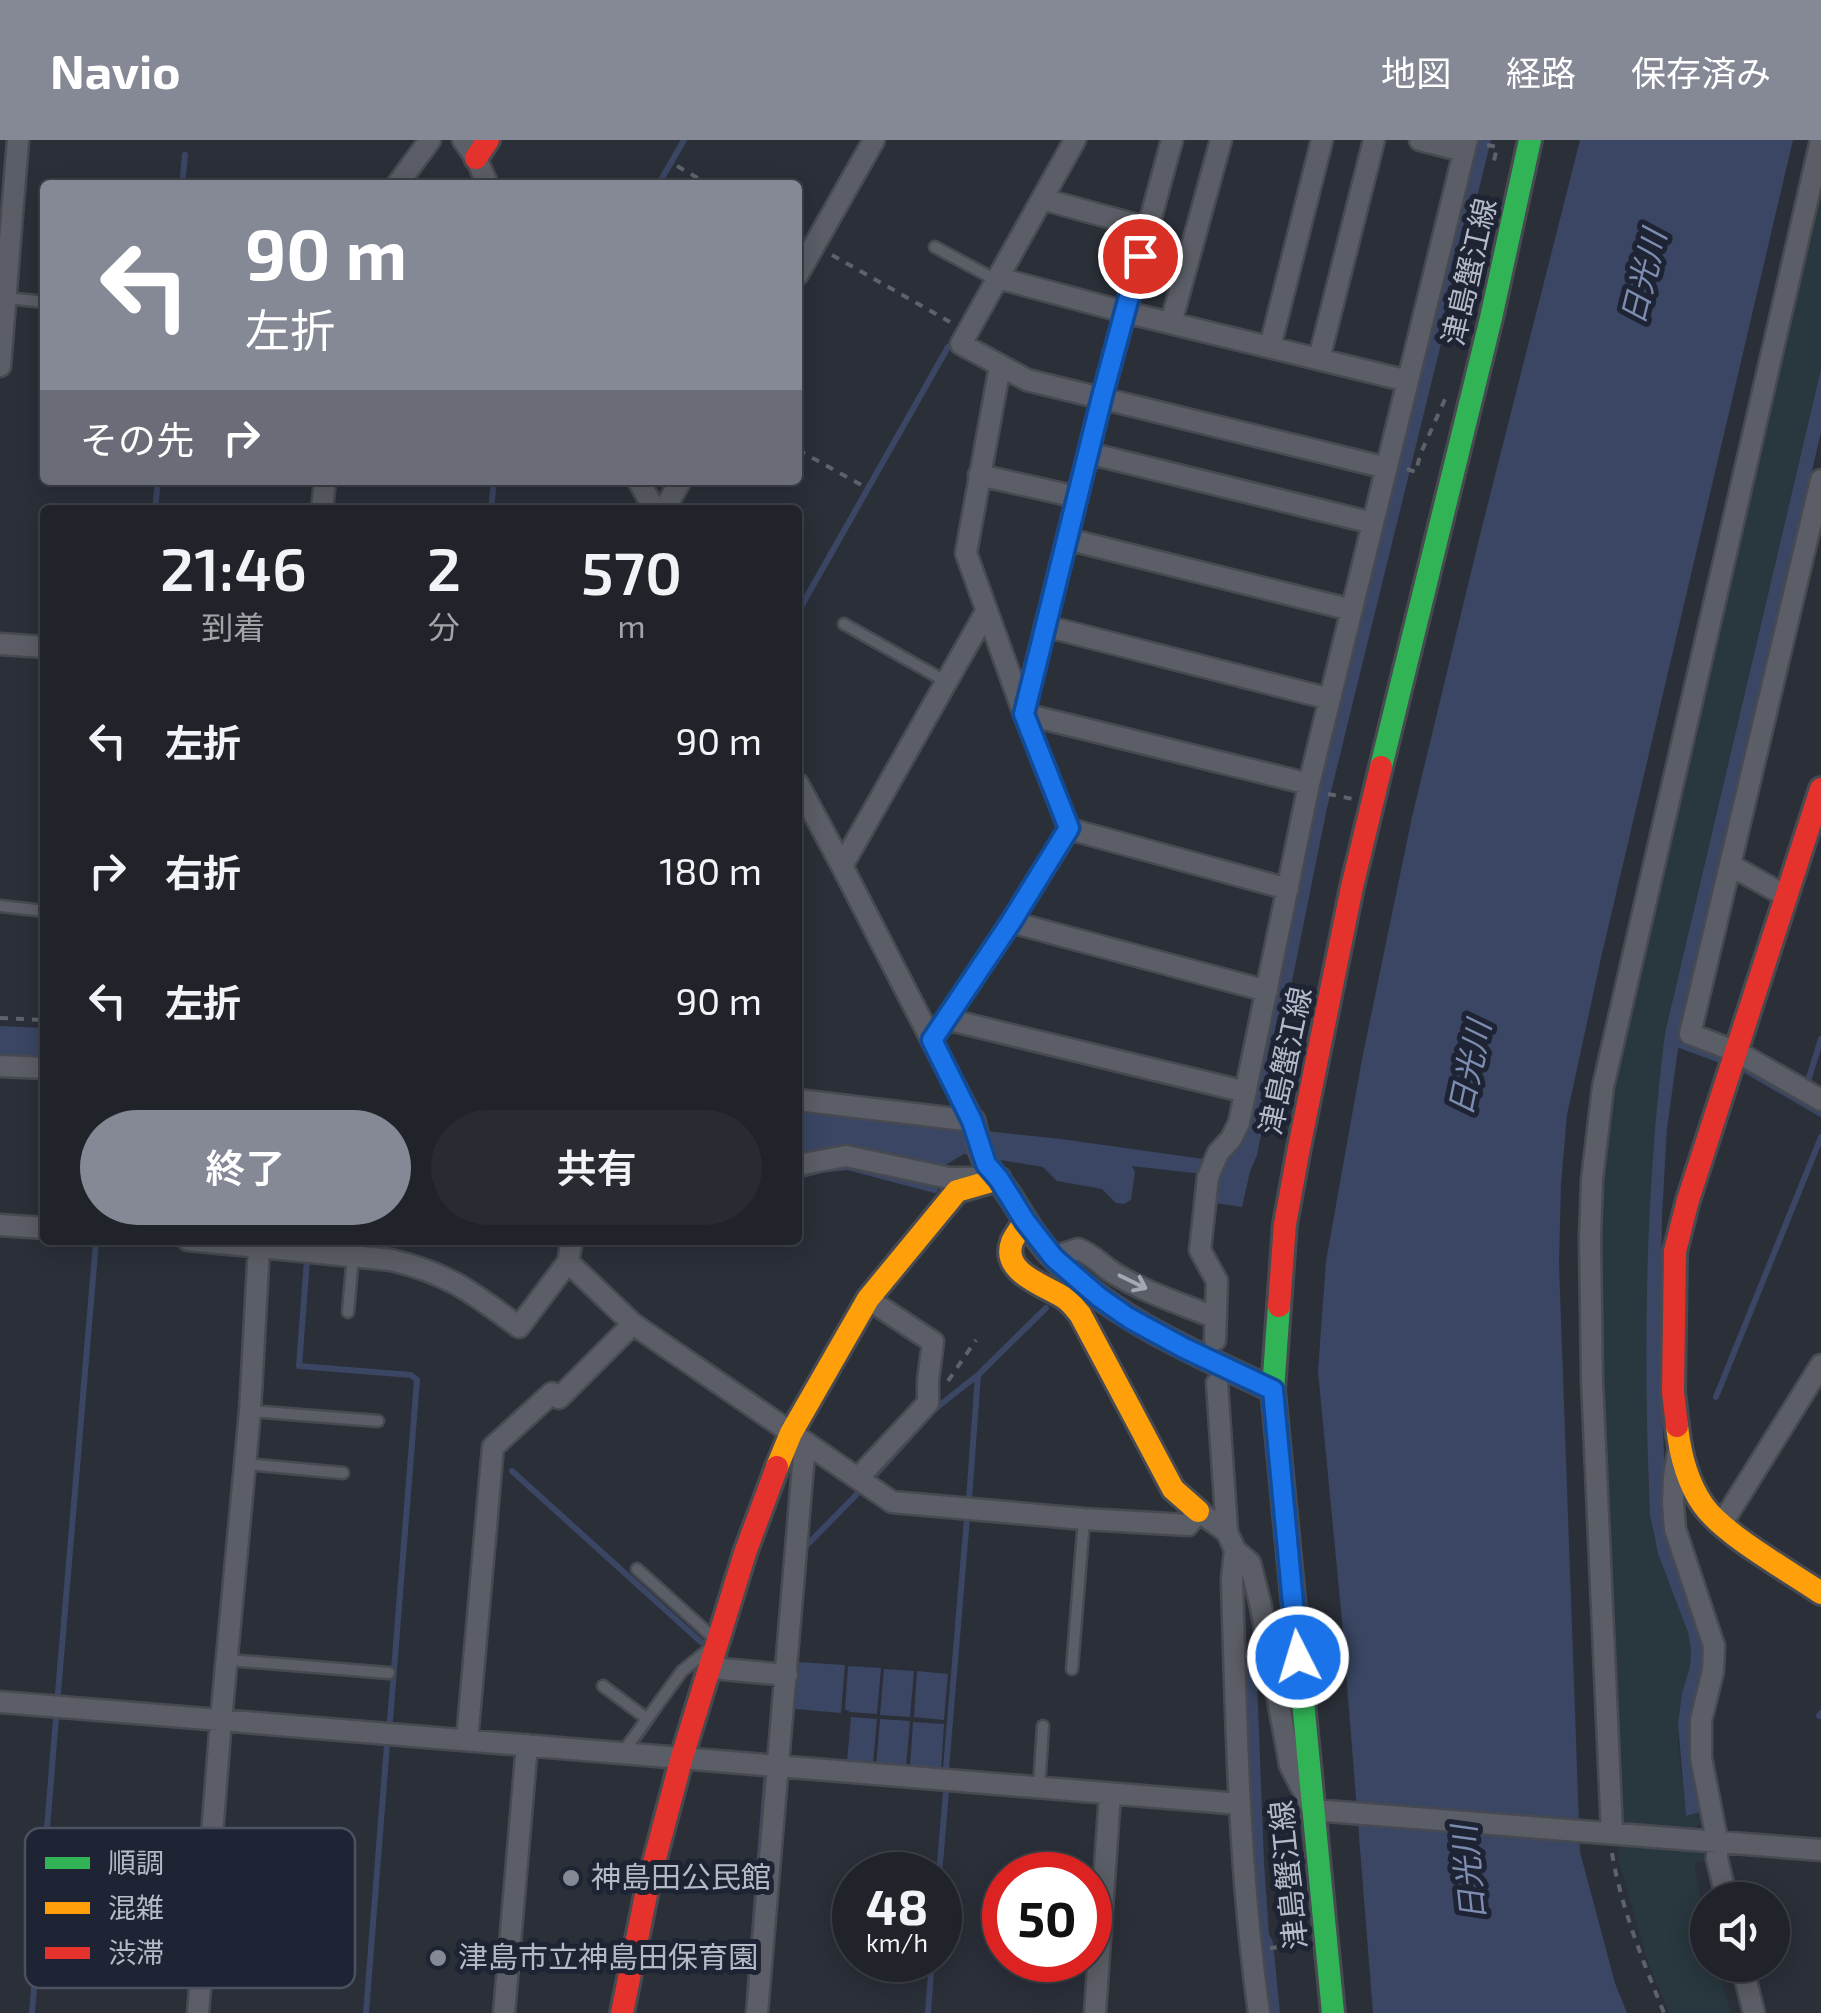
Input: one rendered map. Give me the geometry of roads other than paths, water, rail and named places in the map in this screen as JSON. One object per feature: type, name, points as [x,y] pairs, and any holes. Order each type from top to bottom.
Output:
[{"type":"street","points":[[0,366],[18,140]]},
{"type":"street","points":[[401,180],[430,140]]},
{"type":"street","points":[[802,267],[874,140]]},
{"type":"street","points":[[1075,140],[961,344],[1027,380],[1387,468]]},
{"type":"street","points":[[1024,714],[1102,397],[1172,140]]},
{"type":"street","points":[[1171,323],[1221,140]]},
{"type":"street","points":[[1270,347],[1322,140]]},
{"type":"street","points":[[1319,359],[1374,140]]},
{"type":"street","points":[[1215,1340],[1218,1281],[1200,1250],[1208,1177],[1218,1153],[1239,1124],[1330,699],[1465,145],[1420,140]]},
{"type":"street","name":"津島蟹江線","points":[[1333,2013],[1273,1390],[1286,1224],[1348,906],[1491,318],[1530,140]]},
{"type":"street","points":[[1607,1832],[1590,1238],[1603,1087],[1821,140]]},
{"type":"street","points":[[475,146],[486,180]]},
{"type":"street","points":[[1042,199],[1148,228]]},
{"type":"street","points":[[997,279],[1408,381]]},
{"type":"street","points":[[1000,366],[966,553],[1069,828]]},
{"type":"street","points":[[1088,453],[1373,523]]},
{"type":"street","points":[[980,475],[1077,498]]},
{"type":"street","points":[[1821,480],[1818,512],[1690,1034],[1821,1100]]},
{"type":"street","points":[[1067,538],[1352,610]]},
{"type":"street","points":[[842,866],[986,612]]},
{"type":"street","points":[[1046,626],[1330,699]]},
{"type":"street","points":[[0,644],[40,647]]},
{"type":"street","points":[[1024,714],[1312,787]]},
{"type":"street","points":[[1821,789],[1675,1251],[1673,1392],[1679,1448],[1692,1486],[1705,1508],[1721,1525],[1821,1593]]},
{"type":"street","points":[[802,791],[932,1040],[992,1172],[1054,1258],[1129,1318],[1273,1390]]},
{"type":"street","points":[[1069,828],[1288,889]]},
{"type":"street","points":[[932,1040],[1069,828]]},
{"type":"street","points":[[1730,865],[1786,896]]},
{"type":"street","points":[[1011,922],[1266,991]]},
{"type":"street","points":[[946,1020],[1246,1092]]},
{"type":"street","points":[[0,1066],[40,1068]]},
{"type":"street","points":[[802,1101],[973,1123]]},
{"type":"street","points":[[802,1164],[846,1156],[950,1178],[992,1172]]},
{"type":"street","points":[[622,2013],[648,1885],[682,1757],[767,1490],[798,1438],[868,1299],[958,1191],[992,1172]]},
{"type":"street","points":[[1025,1221],[1011,1243],[1012,1263],[1070,1302],[1080,1314],[1173,1488],[1231,1541],[1250,1564],[1290,1765],[1313,1810],[1821,1850]]},
{"type":"street","points":[[0,1225],[40,1228]]},
{"type":"street","points":[[247,1245],[304,1245],[424,1268],[450,1279],[519,1327],[568,1262],[571,1245]]},
{"type":"street","points":[[213,1828],[250,1411],[259,1246]]},
{"type":"street","points":[[1054,1258],[1078,1249],[1136,1284],[1216,1318]]},
{"type":"street","points":[[568,1262],[633,1324],[892,1502],[1188,1525],[1198,1512]]},
{"type":"street","points":[[858,1478],[928,1403],[933,1342],[868,1299]]},
{"type":"street","points":[[468,1740],[493,1448],[552,1393],[559,1398],[633,1324]]},
{"type":"street","points":[[1721,1525],[1820,1369]]},
{"type":"street","points":[[1217,1383],[1231,1541],[1240,1804],[1250,1952],[1259,2013]]},
{"type":"street","points":[[758,2013],[787,1675],[798,1438]]},
{"type":"street","points":[[1679,1448],[1674,1477],[1675,1529],[1714,1646],[1713,1670],[1701,1720],[1701,1758],[1723,1882]]},
{"type":"street","points":[[711,1668],[787,1675]]},
{"type":"street","points":[[0,1702],[1240,1804]]},
{"type":"street","points":[[504,2013],[527,1745]]},
{"type":"street","points":[[1095,2013],[1110,1794]]},
{"type":"street","points":[[1746,1982],[1754,2013]]},
{"type":"street","points":[[198,2013],[200,1988]]},
{"type":"lane","points":[[936,247],[997,279]]},
{"type":"lane","points":[[6,298],[40,301]]},
{"type":"lane","points":[[844,624],[946,682]]},
{"type":"lane","points":[[0,906],[40,910]]},
{"type":"lane","points":[[348,1312],[352,1256]]},
{"type":"lane","points":[[250,1411],[378,1422]]},
{"type":"lane","points":[[245,1464],[343,1473]]},
{"type":"lane","points":[[1072,1668],[1084,1519]]},
{"type":"lane","points":[[623,1753],[682,1671],[716,1642],[636,1569]]},
{"type":"lane","points":[[228,1660],[388,1673]]},
{"type":"lane","points":[[603,1686],[646,1718]]},
{"type":"lane","points":[[1038,1788],[1044,1726]]},
{"type":"water","points":[[1475,140],[1491,140],[1327,808],[1257,1155],[1242,1207],[1215,1203],[1219,1176],[1132,1166],[1135,1172],[1131,1200],[1124,1204],[1116,1203],[1102,1189],[1057,1181],[1043,1167],[964,1154],[942,1167],[847,1147],[802,1154],[802,1111],[1061,1139],[1225,1162],[1240,1148],[1250,1122],[1311,807]]},
{"type":"water","name":"日光川","points":[[1580,140],[1793,140],[1567,1115],[1559,1264],[1580,1852],[1615,1983],[1627,2013],[1373,2013],[1318,1371],[1326,1261],[1362,1059],[1412,817]]},
{"type":"water","points":[[1821,369],[1821,432],[1678,1049],[1667,1129],[1660,1367],[1665,1475],[1706,1652],[1694,1740],[1701,1812],[1686,1816],[1678,1724],[1691,1649],[1658,1554],[1650,1515],[1647,1274],[1658,1093],[1665,1033]]},
{"type":"water","points":[[0,1026],[40,1028],[40,1058],[0,1056]]},
{"type":"water","points":[[1242,1656],[1256,1656],[1264,1862],[1280,2013],[1266,2013],[1252,1900]]},
{"type":"water","points":[[799,1662],[845,1665],[841,1713],[795,1709]]},
{"type":"water","points":[[848,1666],[881,1668],[877,1714],[845,1709]]},
{"type":"water","points":[[884,1669],[914,1671],[910,1717],[880,1715]]},
{"type":"water","points":[[917,1671],[948,1674],[944,1720],[914,1717]]},
{"type":"water","points":[[851,1717],[877,1719],[873,1765],[847,1762]]},
{"type":"water","points":[[880,1719],[910,1721],[906,1767],[876,1765]]},
{"type":"water","points":[[913,1722],[944,1724],[941,1770],[910,1767]]},
{"type":"waterway","points":[[661,180],[684,140]]},
{"type":"waterway","points":[[182,180],[185,155]]},
{"type":"waterway","points":[[802,605],[948,347]]},
{"type":"waterway","points":[[156,505],[158,485]]},
{"type":"waterway","points":[[492,505],[494,485]]},
{"type":"waterway","points":[[1808,1081],[1821,1039]]},
{"type":"waterway","points":[[1674,1043],[1723,1061]]},
{"type":"waterway","points":[[1740,1067],[1821,1114]]},
{"type":"waterway","points":[[1716,1397],[1821,1137]]},
{"type":"waterway","points":[[829,1169],[848,1167],[935,1190]]},
{"type":"waterway","points":[[803,1175],[817,1171]]},
{"type":"waterway","points":[[58,1693],[96,1245]]},
{"type":"waterway","points":[[307,1260],[299,1366],[411,1375],[417,1380],[390,1720]]},
{"type":"waterway","points":[[873,1478],[935,1409],[979,1374],[1046,1308]]},
{"type":"waterway","points":[[969,1499],[978,1375]]},
{"type":"waterway","points":[[512,1471],[701,1642]]},
{"type":"waterway","points":[[808,1544],[862,1489]]},
{"type":"waterway","points":[[946,1769],[967,1518]]},
{"type":"waterway","points":[[638,1741],[660,1709]]},
{"type":"waterway","points":[[47,1828],[56,1718]]},
{"type":"waterway","points":[[366,2013],[387,1744]]},
{"type":"waterway","points":[[749,1993],[766,1780]]},
{"type":"waterway","points":[[941,1852],[946,1791]]},
{"type":"waterway","points":[[928,2013],[930,1982]]},
{"type":"waterway","points":[[32,2013],[34,1988]]},
{"type":"place","name":"神島田公民館","points":[[571,1878]]},
{"type":"place","name":"津島市立神島田保育園","points":[[438,1958]]}]
